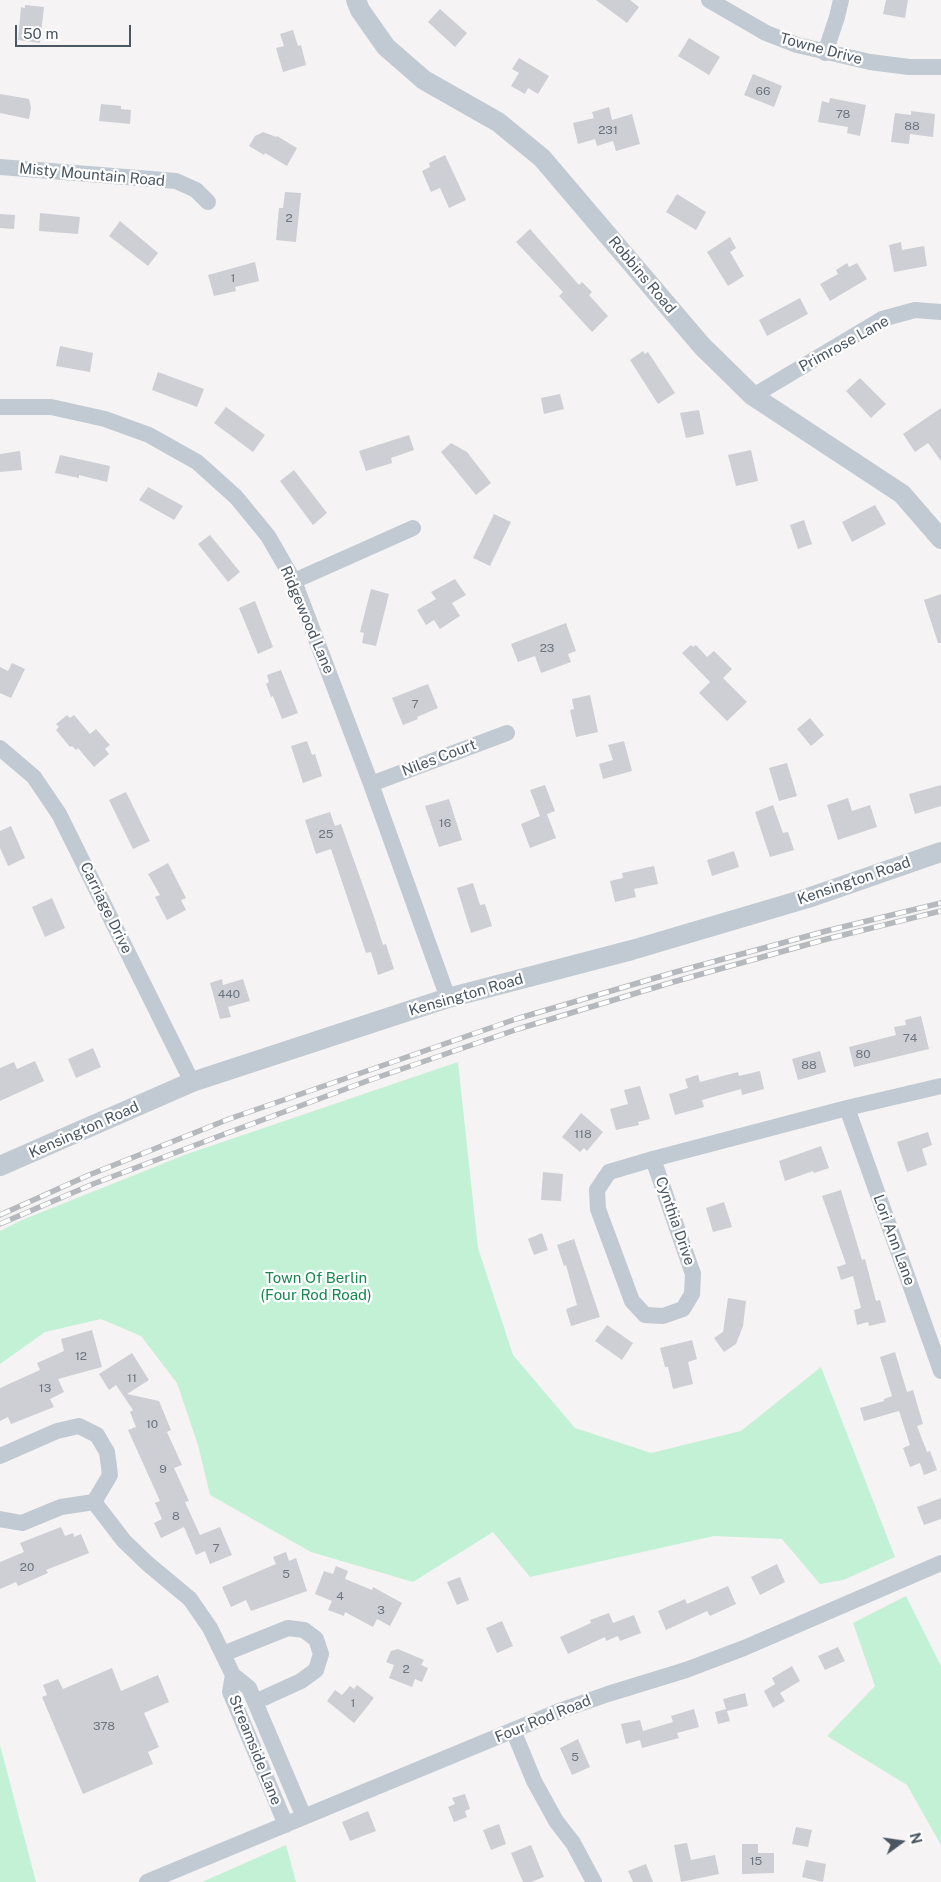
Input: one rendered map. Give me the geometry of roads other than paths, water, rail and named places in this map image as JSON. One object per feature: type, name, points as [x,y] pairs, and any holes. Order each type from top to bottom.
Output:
[{"type":"street","name":"Robbins Road","points":[[356,0],[360,10],[386,47],[424,80],[498,122],[542,158],[702,346],[753,396],[902,494],[941,539]]},
{"type":"street","name":"Towne Drive","points":[[709,0],[766,33],[797,45],[870,62],[941,67]]},
{"type":"street","points":[[825,53],[838,17],[841,0]]},
{"type":"street","name":"Misty Mountain Road","points":[[0,168],[176,182],[196,190],[208,202]]},
{"type":"street","name":"Primrose Lane","points":[[753,396],[882,320],[915,310],[941,312]]},
{"type":"street","name":"Ridgewood Lane","points":[[0,408],[51,407],[105,419],[149,435],[196,462],[236,497],[268,536],[294,581],[371,784],[448,998]]},
{"type":"street","points":[[294,581],[413,528]]},
{"type":"street","name":"Niles Court","points":[[371,784],[507,733]]},
{"type":"street","name":"Carriage Drive","points":[[0,748],[34,778],[59,814],[192,1082]]},
{"type":"street","name":"Kensington Road","points":[[0,1166],[192,1082],[448,998],[632,950],[808,898],[941,852]]},
{"type":"street","name":"Cynthia Drive","points":[[653,1159],[693,1274],[692,1294],[682,1309],[663,1316],[645,1314],[632,1301],[598,1209],[597,1190],[609,1172],[653,1159],[847,1108],[941,1086]]},
{"type":"street","name":"Lori Ann Lane","points":[[847,1108],[939,1361]]},
{"type":"street","points":[[0,1456],[57,1431],[80,1426],[97,1435],[107,1452],[110,1475],[94,1502],[61,1507],[22,1523],[0,1519]]},
{"type":"street","name":"Streamside Lane","points":[[94,1502],[124,1541],[190,1599],[210,1628],[233,1675],[249,1688],[304,1817]]},
{"type":"street","name":"Four Rod Road","points":[[147,1882],[513,1730],[599,1697],[686,1670],[744,1648],[941,1563]]},
{"type":"street","name":"Streamside Lane","points":[[223,1654],[288,1628],[304,1630],[316,1639],[321,1654],[316,1670],[301,1682],[255,1702]]},
{"type":"street","name":"Streamside Lane","points":[[233,1675],[230,1692],[286,1825]]},
{"type":"street","points":[[513,1730],[534,1782],[556,1821],[573,1842],[594,1882]]},
{"type":"railway","points":[[0,1215],[89,1175],[229,1119],[516,1019],[672,973],[826,931],[941,903]]},
{"type":"railway","points":[[0,1224],[93,1184],[230,1132],[367,1081],[518,1029],[673,982],[827,939],[941,911]]},
{"type":"park label","name":"Town Of Berlin (Four Rod Road)","points":[[316,1286]]}]
